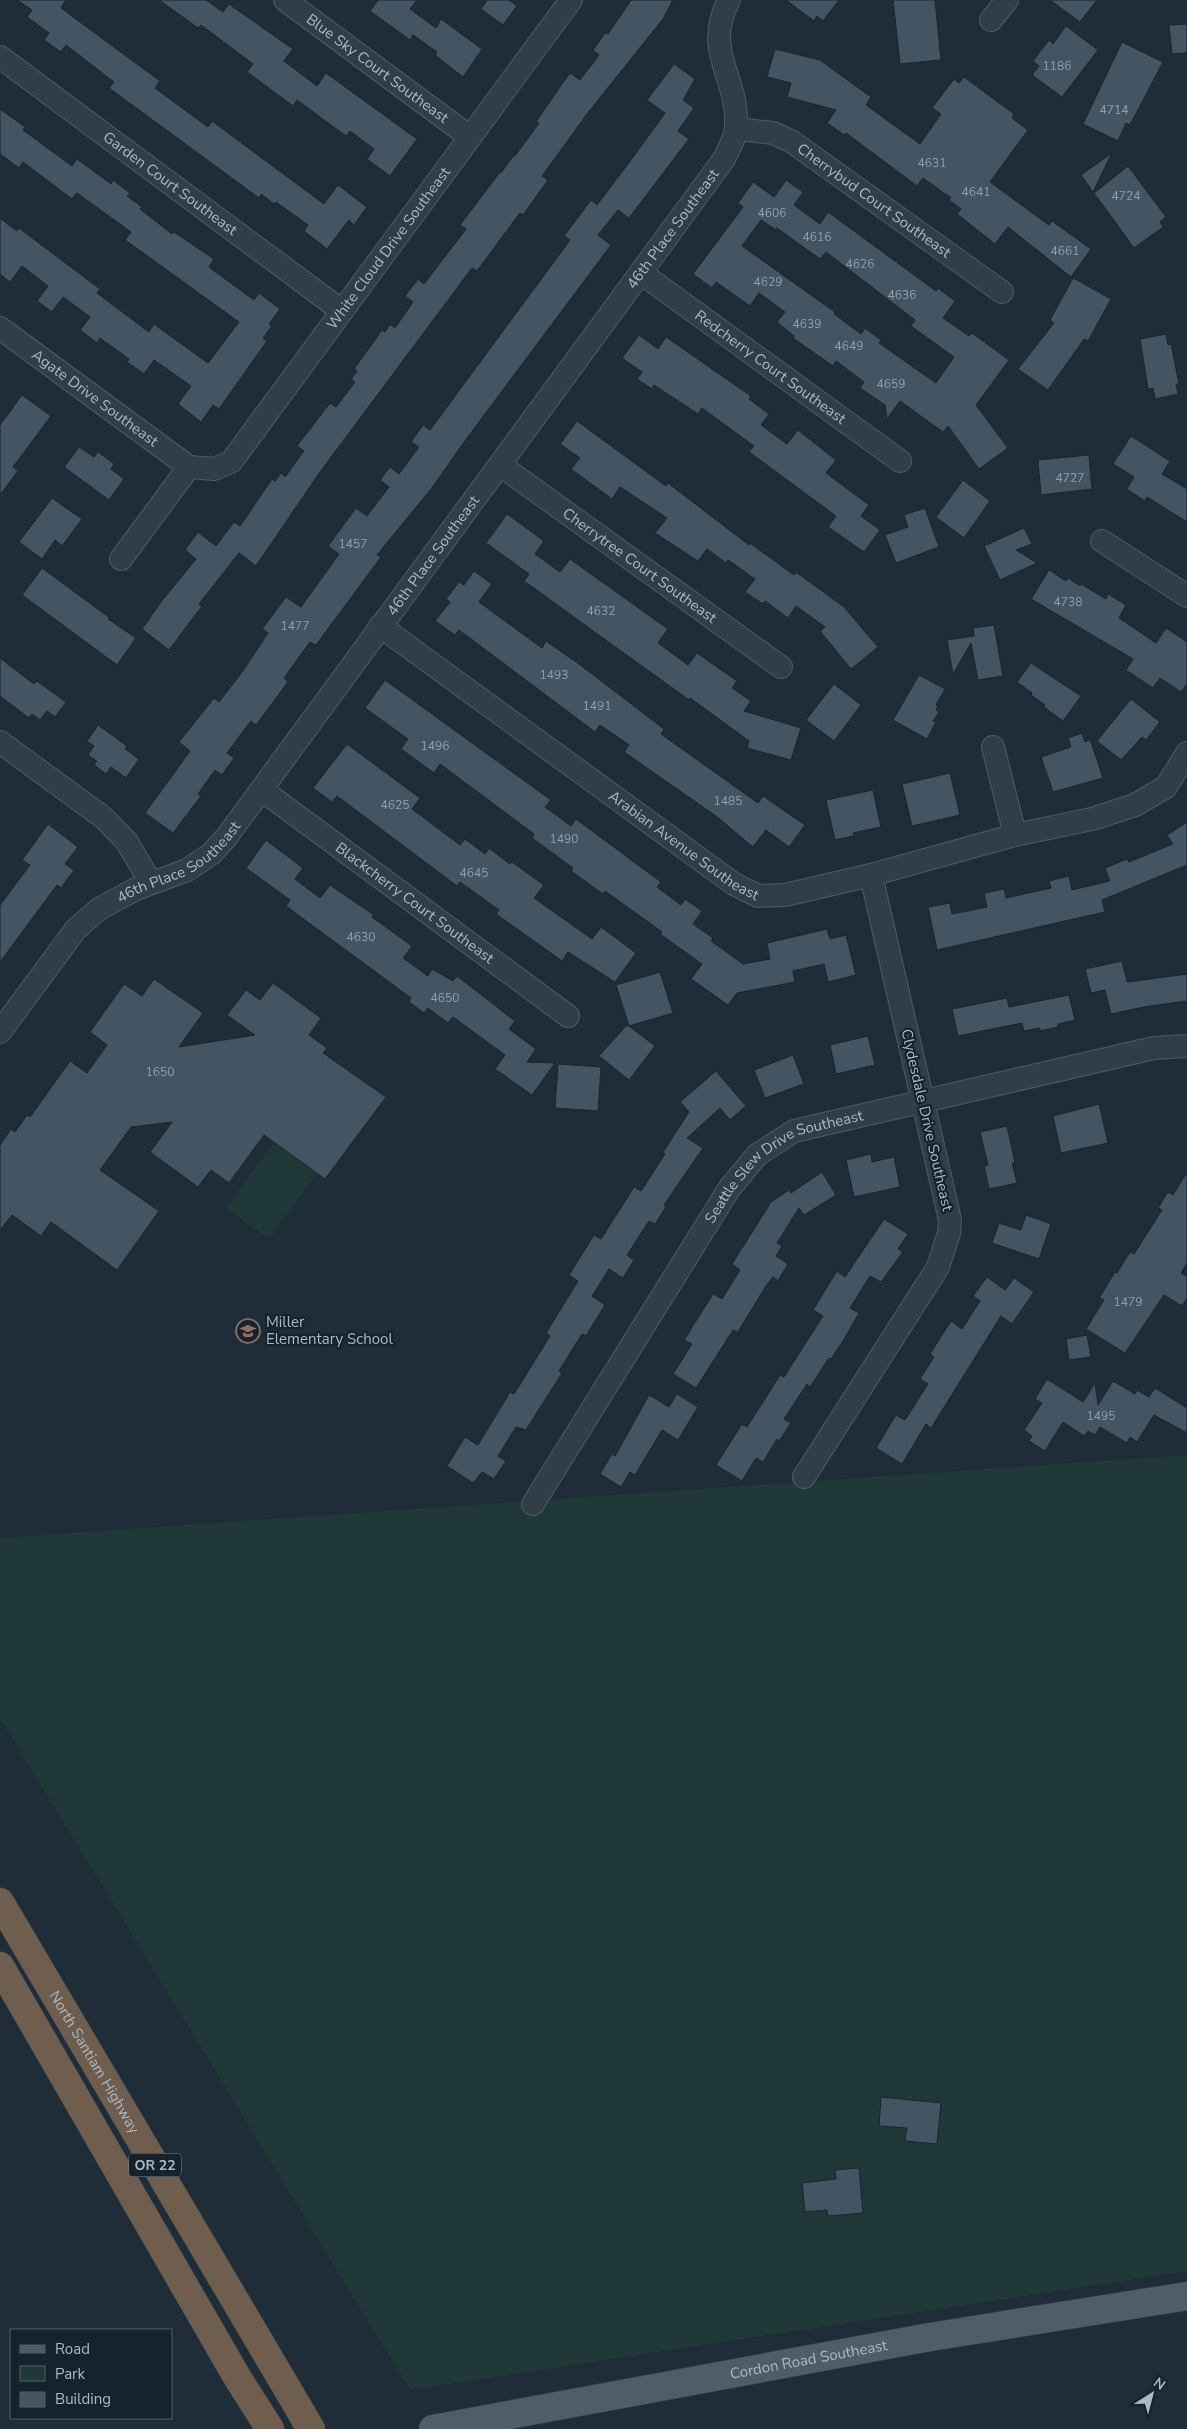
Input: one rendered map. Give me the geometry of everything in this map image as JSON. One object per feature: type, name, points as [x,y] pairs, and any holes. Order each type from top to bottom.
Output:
[{"type":"highway","name":"North Santiam Highway","points":[[0,1902],[311,2429]]},
{"type":"highway","name":"OR 22","points":[[0,1966],[237,2377],[270,2429]]},
{"type":"main road","name":"Cordon Road Southeast","points":[[433,2429],[930,2337],[1187,2296]]},
{"type":"street","name":"Blue Sky Court Southeast","points":[[285,0],[470,137]]},
{"type":"street","name":"White Cloud Drive Southeast","points":[[189,467],[214,469],[231,462],[571,0]]},
{"type":"street","name":"46th Place Southeast","points":[[0,1032],[82,924],[99,909],[151,883],[187,870],[211,854],[225,839],[724,160],[736,129],[735,102],[718,41],[720,16],[729,0]]},
{"type":"street","points":[[991,20],[1006,0]]},
{"type":"street","name":"Garden Court Southeast","points":[[0,58],[342,311]]},
{"type":"street","name":"Cherrybud Court Southeast","points":[[736,129],[773,133],[792,141],[1002,292]]},
{"type":"street","name":"Redcherry Court Southeast","points":[[641,274],[900,461]]},
{"type":"street","name":"Agate Drive Southeast","points":[[3,337],[189,467]]},
{"type":"street","name":"Cherrytree Court Southeast","points":[[500,465],[781,667]]},
{"type":"street","points":[[121,559],[189,467]]},
{"type":"street","points":[[1102,541],[1187,596]]},
{"type":"street","name":"Arabian Avenue Southeast","points":[[380,626],[734,884],[758,896],[785,895],[871,875],[1014,835],[1092,819],[1135,805],[1166,787],[1187,753]]},
{"type":"street","points":[[0,742],[104,818],[127,842],[151,883]]},
{"type":"street","points":[[992,747],[1014,835]]},
{"type":"street","name":"Blackcherry Court Southeast","points":[[262,790],[568,1016]]},
{"type":"street","name":"Clydesdale Drive Southeast","points":[[804,1477],[926,1286],[944,1251],[950,1220],[871,875]]},
{"type":"street","name":"Seattle Slew Drive Southeast","points":[[533,1504],[729,1188],[757,1155],[794,1131],[1154,1048],[1187,1046]]},
{"type":"green space","points":[[274,1142],[317,1173],[269,1239],[226,1208]]},
{"type":"green space","points":[[1187,1455],[1187,2271],[410,2390],[0,1718],[0,1538]]},
{"type":"building","points":[[17,0],[66,0],[61,8],[160,81],[155,88],[208,127],[212,121],[324,204],[338,185],[367,207],[354,225],[349,220],[327,249],[304,231],[308,225],[276,202],[274,204],[261,194],[259,198],[109,88],[114,82],[66,45],[61,52],[44,40],[49,33],[27,17],[32,10]]},
{"type":"building","points":[[159,0],[206,0],[223,12],[229,4],[293,49],[284,61],[317,86],[326,73],[417,139],[390,176],[367,159],[374,149],[350,131],[346,136],[297,100],[293,106],[247,72],[253,64],[201,25],[198,28]]},
{"type":"building","points":[[378,0],[417,0],[410,9],[436,28],[441,19],[482,49],[463,77],[435,55],[437,52],[413,35],[410,40],[370,11]]},
{"type":"building","points":[[487,0],[509,0],[517,6],[503,25],[481,9]]},
{"type":"building","points":[[631,0],[673,0],[663,19],[587,114],[542,176],[548,180],[523,215],[520,213],[477,271],[472,268],[320,472],[256,566],[239,553],[199,604],[202,606],[169,650],[142,629],[196,559],[185,550],[198,532],[216,546],[234,522],[240,526],[272,479],[275,481],[281,473],[285,477],[304,451],[297,446],[330,403],[336,407],[355,382],[351,379],[357,371],[354,369],[382,330],[385,332],[390,324],[395,328],[413,302],[405,296],[418,279],[424,284],[466,229],[460,225],[539,123],[536,122],[570,73],[580,80],[599,55],[593,50],[605,33],[608,34]]},
{"type":"building","points":[[786,0],[839,0],[823,21],[817,16],[814,21]]},
{"type":"building","points":[[893,0],[935,0],[941,60],[900,64]]},
{"type":"building","points":[[1050,0],[1097,0],[1080,22]]},
{"type":"building","points":[[1187,24],[1187,53],[1172,54],[1169,25]]},
{"type":"building","points":[[1066,26],[1098,50],[1062,97],[1032,75],[1039,66],[1033,61],[1049,40],[1053,44]]},
{"type":"building","points":[[1122,42],[1163,62],[1130,125],[1126,123],[1118,141],[1083,124]]},
{"type":"building","points":[[775,49],[820,60],[871,97],[866,105],[920,144],[941,114],[932,108],[954,79],[959,83],[964,77],[1014,114],[1012,118],[1028,130],[990,182],[1049,225],[1052,221],[1091,249],[1071,277],[1008,227],[995,244],[957,214],[961,209],[949,200],[951,198],[923,178],[917,186],[846,133],[844,135],[827,123],[836,110],[787,97],[791,83],[767,77]]},
{"type":"building","points":[[674,64],[695,79],[683,100],[694,108],[678,131],[689,139],[629,218],[618,210],[598,235],[611,245],[431,489],[377,555],[381,557],[316,645],[310,642],[284,678],[288,682],[256,725],[251,721],[227,753],[234,758],[222,775],[215,770],[198,794],[201,796],[173,833],[145,813],[190,751],[179,742],[214,698],[219,702],[242,672],[268,633],[262,629],[286,597],[301,607],[339,554],[328,546],[356,508],[367,516],[389,487],[380,480],[390,467],[399,474],[419,447],[411,442],[423,425],[430,430],[570,240],[564,236],[591,200],[597,205],[634,156],[665,113],[647,100]]},
{"type":"building","points":[[0,109],[25,127],[23,130],[72,166],[77,159],[111,184],[113,180],[130,193],[127,196],[142,207],[140,209],[172,234],[174,232],[214,259],[209,267],[254,300],[259,293],[280,309],[269,324],[272,326],[263,338],[267,341],[219,409],[213,405],[201,422],[178,404],[191,386],[154,360],[144,374],[127,362],[129,359],[100,338],[97,343],[80,330],[90,317],[63,297],[52,312],[37,301],[48,286],[22,266],[10,282],[0,274],[0,218],[17,231],[19,228],[100,289],[97,293],[149,332],[154,324],[208,363],[239,322],[125,240],[131,232],[77,193],[72,199],[23,162],[19,168],[0,154]]},
{"type":"building","points":[[1112,153],[1093,192],[1081,175]]},
{"type":"building","points":[[1128,166],[1166,217],[1160,222],[1163,227],[1134,248],[1094,193]]},
{"type":"building","points":[[786,180],[803,192],[794,205],[820,224],[828,212],[936,291],[938,288],[955,301],[943,318],[969,336],[972,333],[1009,360],[976,405],[1008,448],[979,469],[948,426],[943,432],[900,401],[887,419],[885,405],[860,388],[864,382],[836,361],[833,366],[793,338],[794,336],[777,322],[785,312],[759,293],[750,306],[716,282],[712,288],[693,274],[743,207],[738,203],[753,182],[774,197]],"holes":[[[761,220],[776,230],[777,228],[820,259],[826,252],[915,320],[911,326],[954,357],[936,383],[879,343],[881,340],[865,328],[861,334],[834,314],[835,312],[742,246]]]},
{"type":"building","points":[[1073,278],[1111,299],[1088,341],[1084,339],[1048,390],[1018,369],[1054,323],[1050,320]]},
{"type":"building","points":[[1166,334],[1168,345],[1171,344],[1179,384],[1176,384],[1178,394],[1155,399],[1153,388],[1148,389],[1140,339]]},
{"type":"building","points":[[639,335],[658,349],[666,337],[751,396],[749,399],[769,414],[761,425],[787,444],[798,430],[836,460],[826,473],[869,505],[861,516],[880,530],[864,552],[828,527],[836,516],[749,452],[754,446],[702,408],[698,414],[654,385],[652,389],[637,379],[642,372],[622,358]]},
{"type":"building","points":[[22,395],[51,416],[13,467],[18,471],[0,495],[0,425]]},
{"type":"building","points":[[577,421],[666,486],[668,483],[749,545],[750,543],[794,575],[796,572],[844,607],[878,647],[851,669],[820,631],[825,627],[796,606],[788,618],[765,601],[763,604],[745,592],[755,579],[728,560],[726,563],[707,549],[698,561],[655,533],[667,518],[620,487],[612,499],[571,469],[580,458],[560,444]]},
{"type":"building","points":[[1131,436],[1170,461],[1162,474],[1187,489],[1187,522],[1147,497],[1145,501],[1127,489],[1134,477],[1113,464]]},
{"type":"building","points":[[79,447],[94,457],[98,452],[114,464],[111,469],[124,479],[109,500],[64,467]]},
{"type":"building","points":[[1089,455],[1092,489],[1041,495],[1038,460]]},
{"type":"building","points":[[963,480],[990,501],[964,538],[936,517]]},
{"type":"building","points":[[52,498],[82,519],[62,546],[55,540],[42,559],[19,542]]},
{"type":"building","points":[[925,508],[939,547],[896,563],[885,535],[908,527],[904,515]]},
{"type":"building","points":[[507,514],[544,541],[535,554],[560,572],[570,559],[668,629],[658,643],[688,665],[697,653],[737,681],[732,688],[751,701],[744,711],[801,728],[791,760],[747,748],[749,741],[524,581],[529,574],[486,543]]},
{"type":"building","points":[[1024,528],[1032,544],[1016,550],[1037,563],[1000,580],[984,546]]},
{"type":"building","points":[[42,568],[136,638],[117,665],[22,595]]},
{"type":"building","points":[[1049,570],[1066,581],[1068,578],[1106,599],[1108,594],[1126,605],[1119,618],[1156,643],[1166,628],[1187,642],[1187,684],[1181,692],[1160,678],[1153,688],[1126,670],[1133,659],[1031,599]]},
{"type":"building","points":[[474,571],[492,584],[479,602],[542,648],[546,641],[579,664],[664,729],[661,734],[758,803],[763,796],[805,825],[789,847],[766,830],[753,847],[716,816],[624,752],[629,745],[600,725],[595,732],[459,630],[455,635],[435,621],[450,602],[446,599],[459,582],[464,585]]},
{"type":"building","points":[[994,625],[1003,676],[978,680],[971,643],[953,674],[947,640],[974,636],[973,628]]},
{"type":"building","points":[[0,658],[34,684],[37,681],[66,702],[55,717],[47,711],[40,720],[32,714],[29,718],[0,696]]},
{"type":"building","points":[[1031,663],[1081,696],[1063,721],[1044,707],[1045,705],[1017,682]]},
{"type":"building","points":[[919,675],[945,689],[936,705],[938,706],[936,710],[939,712],[933,721],[936,722],[927,739],[893,720]]},
{"type":"building","points":[[385,680],[551,800],[545,807],[571,826],[576,819],[661,882],[657,887],[681,905],[685,899],[702,911],[693,924],[713,938],[711,941],[743,964],[770,959],[767,943],[827,929],[830,939],[846,935],[856,975],[828,982],[824,964],[793,971],[795,982],[737,993],[728,1005],[691,979],[702,964],[660,934],[662,932],[605,891],[603,894],[571,871],[573,868],[532,838],[534,834],[440,764],[434,773],[401,749],[408,739],[365,708]]},
{"type":"building","points":[[834,684],[861,705],[834,741],[806,720]]},
{"type":"building","points":[[1131,699],[1160,722],[1146,740],[1142,737],[1121,760],[1097,741]]},
{"type":"building","points":[[98,725],[127,746],[125,749],[139,759],[126,778],[111,767],[106,774],[94,765],[97,761],[88,755],[94,746],[87,741]]},
{"type":"building","points":[[1082,733],[1085,742],[1090,739],[1103,778],[1053,792],[1041,757],[1071,747],[1068,738]]},
{"type":"building","points":[[347,744],[420,798],[412,809],[460,845],[465,839],[485,854],[489,848],[510,864],[512,862],[544,885],[534,898],[592,939],[601,927],[636,953],[615,982],[568,952],[562,961],[496,914],[499,910],[460,882],[457,886],[337,796],[332,802],[313,788]]},
{"type":"building","points":[[950,773],[960,815],[912,826],[902,784]]},
{"type":"building","points":[[873,790],[881,827],[853,833],[854,836],[835,840],[826,800]]},
{"type":"building","points":[[1187,822],[1187,865],[1102,900],[1105,912],[937,950],[928,907],[950,903],[952,914],[987,907],[984,893],[1004,889],[1006,898],[1051,888],[1049,881],[1069,876],[1072,890],[1110,881],[1105,868],[1127,859],[1129,862],[1173,844],[1167,835]]},
{"type":"building","points":[[48,824],[78,847],[65,864],[74,870],[61,888],[57,885],[0,962],[0,905],[30,865],[22,860]]},
{"type":"building","points":[[266,840],[303,868],[295,879],[320,898],[330,885],[374,915],[372,917],[412,946],[403,958],[428,976],[432,969],[453,981],[457,976],[515,1021],[509,1029],[536,1049],[527,1062],[555,1063],[532,1095],[495,1069],[505,1055],[453,1017],[448,1023],[428,1008],[424,1013],[409,1002],[411,998],[286,906],[290,900],[246,868]]},
{"type":"building","points":[[1122,961],[1127,982],[1187,974],[1187,1001],[1111,1014],[1105,990],[1091,993],[1085,969]]},
{"type":"building","points":[[660,972],[673,1013],[629,1026],[616,985]]},
{"type":"building","points":[[154,979],[203,1013],[179,1047],[255,1035],[227,1015],[246,990],[260,1000],[273,983],[321,1018],[309,1035],[327,1048],[323,1053],[386,1097],[325,1179],[264,1135],[229,1183],[211,1170],[198,1187],[150,1152],[172,1122],[131,1127],[100,1170],[159,1211],[117,1270],[51,1222],[41,1236],[12,1215],[0,1230],[0,1145],[11,1129],[15,1132],[27,1115],[30,1117],[70,1061],[87,1073],[107,1045],[90,1032],[124,984],[142,996]]},
{"type":"building","points":[[1069,995],[1075,1020],[1058,1024],[1058,1027],[1040,1031],[1040,1028],[1024,1031],[1022,1023],[958,1036],[952,1009],[1007,998],[1009,1007]]},
{"type":"building","points":[[627,1025],[655,1046],[629,1080],[599,1056]]},
{"type":"building","points":[[868,1036],[875,1065],[836,1074],[830,1045]]},
{"type":"building","points":[[793,1055],[804,1084],[765,1098],[754,1070]]},
{"type":"building","points":[[558,1064],[601,1067],[598,1111],[555,1108]]},
{"type":"building","points":[[716,1071],[746,1106],[730,1120],[720,1108],[687,1138],[703,1148],[664,1205],[666,1207],[655,1224],[649,1221],[627,1255],[634,1260],[623,1278],[609,1269],[592,1296],[605,1305],[586,1336],[582,1334],[559,1371],[562,1373],[526,1430],[516,1427],[498,1456],[506,1461],[494,1479],[482,1472],[473,1483],[447,1466],[465,1437],[478,1445],[510,1392],[514,1394],[550,1336],[546,1333],[578,1281],[569,1275],[594,1235],[601,1239],[634,1187],[641,1191],[689,1112],[680,1102]]},
{"type":"building","points":[[1099,1104],[1108,1143],[1061,1153],[1053,1116]]},
{"type":"building","points":[[1007,1126],[1017,1183],[989,1189],[984,1166],[988,1165],[980,1132]]},
{"type":"building","points":[[871,1154],[872,1162],[894,1157],[900,1187],[854,1197],[846,1160]]},
{"type":"building","points":[[822,1172],[836,1195],[804,1215],[799,1208],[777,1243],[782,1246],[776,1256],[788,1264],[778,1281],[773,1277],[766,1286],[738,1332],[733,1330],[696,1388],[673,1374],[692,1344],[684,1340],[713,1294],[722,1299],[740,1270],[732,1264],[771,1202],[789,1190],[791,1193]]},
{"type":"building","points":[[1187,1172],[1187,1263],[1181,1273],[1187,1276],[1187,1298],[1182,1306],[1164,1295],[1125,1353],[1086,1329],[1104,1300],[1099,1298],[1115,1272],[1117,1273],[1130,1252],[1134,1254],[1162,1210],[1158,1208],[1168,1192],[1173,1195]]},
{"type":"building","points":[[1026,1215],[1051,1224],[1039,1259],[992,1243],[999,1223],[1021,1230]]},
{"type":"building","points":[[884,1219],[908,1234],[898,1249],[903,1252],[881,1282],[870,1276],[850,1308],[859,1313],[843,1341],[810,1387],[807,1384],[784,1419],[791,1423],[779,1441],[777,1439],[763,1462],[756,1458],[742,1481],[716,1465],[742,1424],[747,1427],[780,1375],[784,1377],[823,1316],[813,1310],[837,1271],[845,1277]]},
{"type":"building","points":[[987,1277],[1005,1290],[1014,1278],[1034,1292],[1012,1324],[1001,1316],[931,1428],[926,1424],[902,1464],[876,1448],[896,1415],[905,1420],[928,1384],[920,1379],[934,1357],[930,1354],[951,1321],[962,1329],[980,1301],[973,1296]]},
{"type":"building","points":[[1087,1335],[1091,1357],[1069,1360],[1066,1339]]},
{"type":"building","points":[[1047,1379],[1083,1402],[1095,1383],[1098,1405],[1113,1381],[1135,1394],[1137,1390],[1149,1397],[1155,1388],[1187,1408],[1187,1433],[1154,1415],[1137,1442],[1130,1437],[1127,1443],[1100,1427],[1095,1435],[1088,1431],[1084,1436],[1063,1422],[1045,1451],[1029,1441],[1032,1436],[1024,1430],[1042,1403],[1035,1399]]},
{"type":"building","points":[[677,1394],[698,1407],[678,1440],[662,1430],[635,1475],[630,1472],[621,1487],[600,1474],[612,1454],[615,1456],[649,1395],[669,1407]]},
{"type":"building","points":[[881,2097],[941,2103],[937,2144],[905,2141],[907,2128],[879,2126]]},
{"type":"building","points":[[859,2168],[863,2213],[828,2216],[827,2210],[805,2212],[802,2183],[836,2179],[835,2170]]},
{"type":"place","name":"Miller Elementary School","points":[[248,1331]]}]
